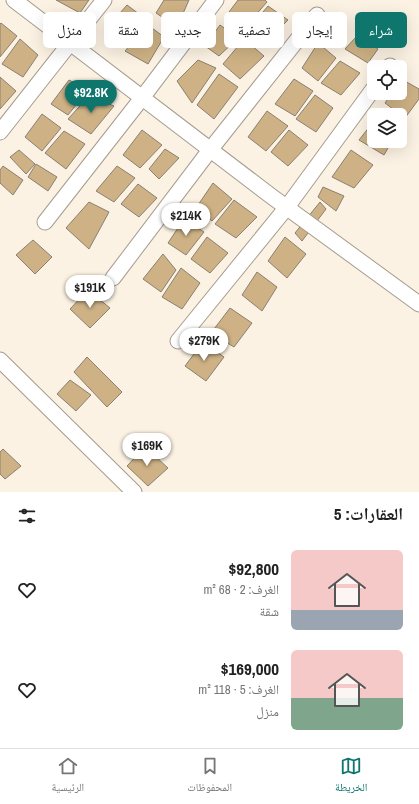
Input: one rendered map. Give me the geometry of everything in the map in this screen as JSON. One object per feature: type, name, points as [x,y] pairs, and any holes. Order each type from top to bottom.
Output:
[{"type":"street","points":[[14,0],[43,22]]},
{"type":"street","points":[[95,12],[104,0]]},
{"type":"street","points":[[45,222],[216,0]]},
{"type":"street","points":[[113,278],[210,150],[292,47]]},
{"type":"street","points":[[0,132],[66,48]]},
{"type":"street","points":[[77,48],[210,150],[419,304]]},
{"type":"street","points":[[178,341],[287,207],[367,98]]},
{"type":"street","points":[[0,360],[134,492]]},
{"type":"building","points":[[56,0],[89,0],[81,12]]},
{"type":"building","points":[[164,0],[189,0],[184,12],[161,12],[161,16],[156,13]]},
{"type":"building","points":[[238,0],[265,0],[267,2],[258,12],[229,12]]},
{"type":"building","points":[[127,5],[136,12],[121,12]]},
{"type":"building","points":[[268,6],[277,12],[263,12]]},
{"type":"building","points":[[284,17],[288,20],[284,24]]},
{"type":"building","points":[[1,23],[17,36],[0,57],[0,24]]},
{"type":"building","points":[[220,25],[224,28],[224,48],[227,48],[219,56],[208,48],[216,48],[216,31]]},
{"type":"building","points":[[153,29],[161,35],[161,42],[148,64],[125,51],[128,48],[153,48]]},
{"type":"building","points":[[355,38],[355,48],[378,49],[370,60],[367,60],[367,62],[345,49]]},
{"type":"building","points":[[20,39],[38,55],[23,77],[2,64]]},
{"type":"building","points":[[236,48],[255,48],[264,56],[240,79],[223,64]]},
{"type":"building","points":[[315,48],[324,48],[336,58],[318,81],[302,68]]},
{"type":"building","points":[[198,60],[216,68],[192,103],[177,81]]},
{"type":"building","points":[[340,61],[360,73],[341,95],[321,83]]},
{"type":"building","points":[[219,74],[238,87],[214,119],[197,105]]},
{"type":"building","points":[[0,77],[16,91],[0,109]]},
{"type":"building","points":[[294,79],[313,91],[295,116],[275,104]]},
{"type":"building","points":[[69,80],[88,90],[68,115],[51,104]]},
{"type":"building","points":[[407,82],[419,89],[419,99],[407,115],[407,108],[392,108],[385,103],[387,100],[407,100]]},
{"type":"building","points":[[315,95],[333,108],[316,132],[296,119]]},
{"type":"building","points":[[89,96],[114,106],[91,134],[68,119]]},
{"type":"building","points":[[267,111],[288,126],[266,151],[248,137]]},
{"type":"building","points":[[42,114],[61,128],[42,151],[25,137]]},
{"type":"building","points":[[142,130],[162,145],[140,168],[123,155]]},
{"type":"building","points":[[289,130],[308,145],[288,166],[271,152]]},
{"type":"building","points":[[367,130],[367,145],[359,140]]},
{"type":"building","points":[[64,131],[85,144],[66,169],[45,153]]},
{"type":"building","points":[[372,148],[388,148],[384,155]]},
{"type":"building","points":[[165,149],[179,158],[159,179],[149,169]]},
{"type":"building","points":[[19,150],[35,164],[26,174],[10,157]]},
{"type":"building","points":[[351,150],[373,165],[354,188],[332,177]]},
{"type":"building","points":[[36,164],[57,177],[48,191],[28,177]]},
{"type":"building","points":[[3,166],[23,180],[13,195],[0,183],[0,170]]},
{"type":"building","points":[[117,166],[135,178],[114,202],[96,191]]},
{"type":"building","points":[[213,183],[232,199],[212,221],[196,208]]},
{"type":"building","points":[[138,184],[157,198],[139,217],[121,204]]},
{"type":"building","points":[[323,187],[344,196],[336,211],[318,197]]},
{"type":"building","points":[[234,200],[257,217],[236,238],[215,224]]},
{"type":"building","points":[[89,202],[109,212],[89,249],[66,228]]},
{"type":"building","points":[[320,202],[326,209],[302,241],[295,233]]},
{"type":"building","points":[[184,219],[204,232],[186,255],[168,243]]},
{"type":"building","points":[[207,237],[228,253],[210,273],[191,259]]},
{"type":"building","points":[[285,237],[306,254],[287,278],[268,261]]},
{"type":"building","points":[[33,240],[52,257],[35,274],[16,255]]},
{"type":"building","points":[[163,254],[176,270],[161,292],[143,279]]},
{"type":"building","points":[[181,268],[200,283],[182,309],[162,297]]},
{"type":"building","points":[[257,272],[277,287],[262,311],[242,295]]},
{"type":"building","points":[[88,290],[110,308],[90,328],[70,309]]},
{"type":"building","points":[[230,308],[252,323],[234,347],[211,333]]},
{"type":"building","points":[[203,342],[224,357],[206,381],[185,366]]},
{"type":"building","points":[[87,357],[122,392],[107,407],[74,372]]},
{"type":"building","points":[[70,380],[91,395],[76,411],[57,394]]},
{"type":"building","points":[[145,447],[168,468],[148,486],[127,466]]},
{"type":"building","points":[[3,449],[21,466],[5,479],[0,474],[0,452]]}]
